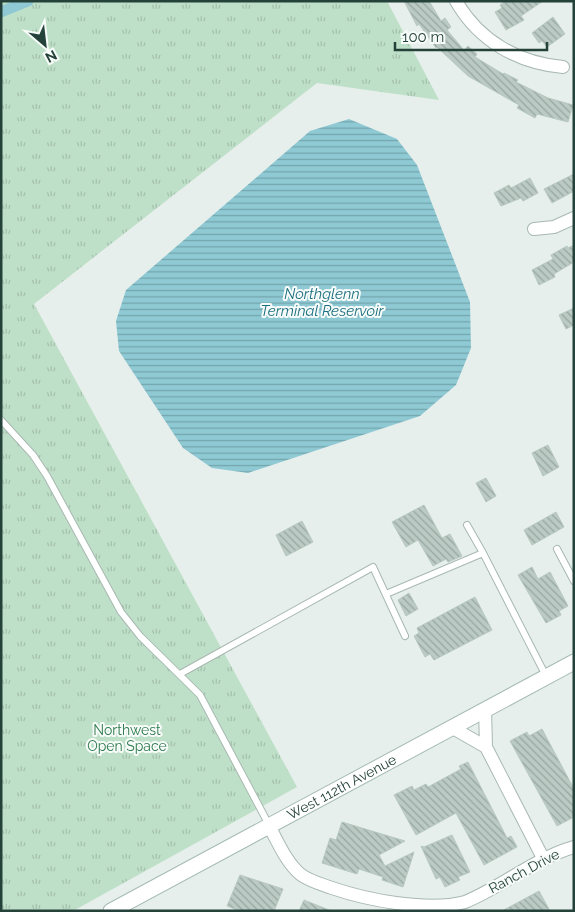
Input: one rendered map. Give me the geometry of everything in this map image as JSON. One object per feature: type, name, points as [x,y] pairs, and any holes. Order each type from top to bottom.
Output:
[{"type":"main road","name":"West 112th Avenue","points":[[111,911],[574,662]]},
{"type":"street","points":[[460,3],[482,33],[503,50],[543,65],[564,67]]},
{"type":"street","points":[[534,229],[554,227],[574,218]]},
{"type":"street","points":[[485,709],[486,746],[544,860]]},
{"type":"street","points":[[451,727],[486,746]]},
{"type":"street","name":"Ranch Drive","points":[[269,826],[288,859],[300,874],[314,881],[381,904],[439,907],[464,903],[544,860],[574,847]]},
{"type":"lane","points":[[1,420],[33,455],[47,476],[121,612],[140,636],[200,695],[269,826]]},
{"type":"lane","points":[[467,525],[546,676]]},
{"type":"lane","points":[[557,549],[574,581]]},
{"type":"lane","points":[[386,594],[483,554]]},
{"type":"lane","points":[[180,674],[373,567],[405,636]]},
{"type":"green space","name":"Northwest Open Space","points":[[1,1],[387,1],[439,100],[317,83],[34,304],[297,787],[73,911],[1,911]]},
{"type":"water","name":"Northglenn Terminal Reservoir","points":[[349,119],[397,139],[417,165],[470,302],[471,348],[456,385],[420,416],[248,473],[212,468],[183,448],[119,351],[116,321],[126,290],[310,131]]},
{"type":"building","points":[[404,1],[429,1],[441,21],[445,18],[451,27],[447,30],[464,50],[468,46],[477,54],[475,57],[503,74],[518,80],[516,82],[548,98],[573,105],[568,122],[537,114],[535,118],[517,108],[519,105],[468,76],[436,48],[419,24],[417,26]]},
{"type":"building","points":[[506,1],[543,1],[521,16],[524,20],[506,30],[495,12],[502,8],[500,5]]},
{"type":"building","points":[[553,17],[565,34],[547,47],[542,41],[539,43],[532,33]]},
{"type":"building","points":[[574,174],[574,191],[552,203],[544,189]]},
{"type":"building","points":[[530,178],[538,193],[523,201],[521,198],[501,206],[494,193],[509,185],[511,188]]},
{"type":"building","points":[[574,245],[574,262],[554,274],[555,277],[539,285],[532,270],[553,259],[551,255],[567,246],[568,248]]},
{"type":"building","points":[[574,308],[574,325],[566,329],[559,315]]},
{"type":"building","points":[[548,445],[559,467],[543,476],[532,453]]},
{"type":"building","points":[[486,478],[496,496],[486,502],[476,483]]},
{"type":"building","points":[[424,505],[442,538],[450,534],[462,556],[448,562],[446,559],[433,566],[418,540],[406,547],[392,522]]},
{"type":"building","points":[[556,512],[564,527],[532,545],[524,530]]},
{"type":"building","points":[[302,521],[313,542],[286,556],[276,535]]},
{"type":"building","points":[[532,567],[538,579],[550,572],[568,606],[559,611],[561,615],[546,623],[518,575]]},
{"type":"building","points":[[409,593],[418,609],[406,616],[398,600]]},
{"type":"building","points":[[475,597],[492,630],[434,660],[430,654],[425,657],[414,636],[419,633],[417,628]]},
{"type":"building","points":[[542,729],[574,789],[574,817],[557,826],[510,741],[527,732],[529,736]]},
{"type":"building","points":[[468,762],[507,838],[511,836],[517,847],[484,865],[456,813],[416,835],[394,795],[412,786],[414,790],[426,784],[428,787],[461,769],[459,766]]},
{"type":"building","points":[[342,822],[405,841],[379,855],[385,866],[414,852],[403,887],[382,880],[383,877],[359,869],[357,874],[322,863],[330,838],[336,840]]},
{"type":"building","points":[[452,835],[470,872],[458,877],[460,880],[445,887],[440,877],[436,879],[421,846],[424,847]]},
{"type":"building","points":[[240,875],[283,889],[274,911],[240,911],[227,906]]},
{"type":"building","points":[[539,891],[550,911],[502,911]]},
{"type":"building","points":[[304,900],[329,910],[329,911],[299,911]]},
{"type":"waterway","points":[[1,12],[28,1]]}]
